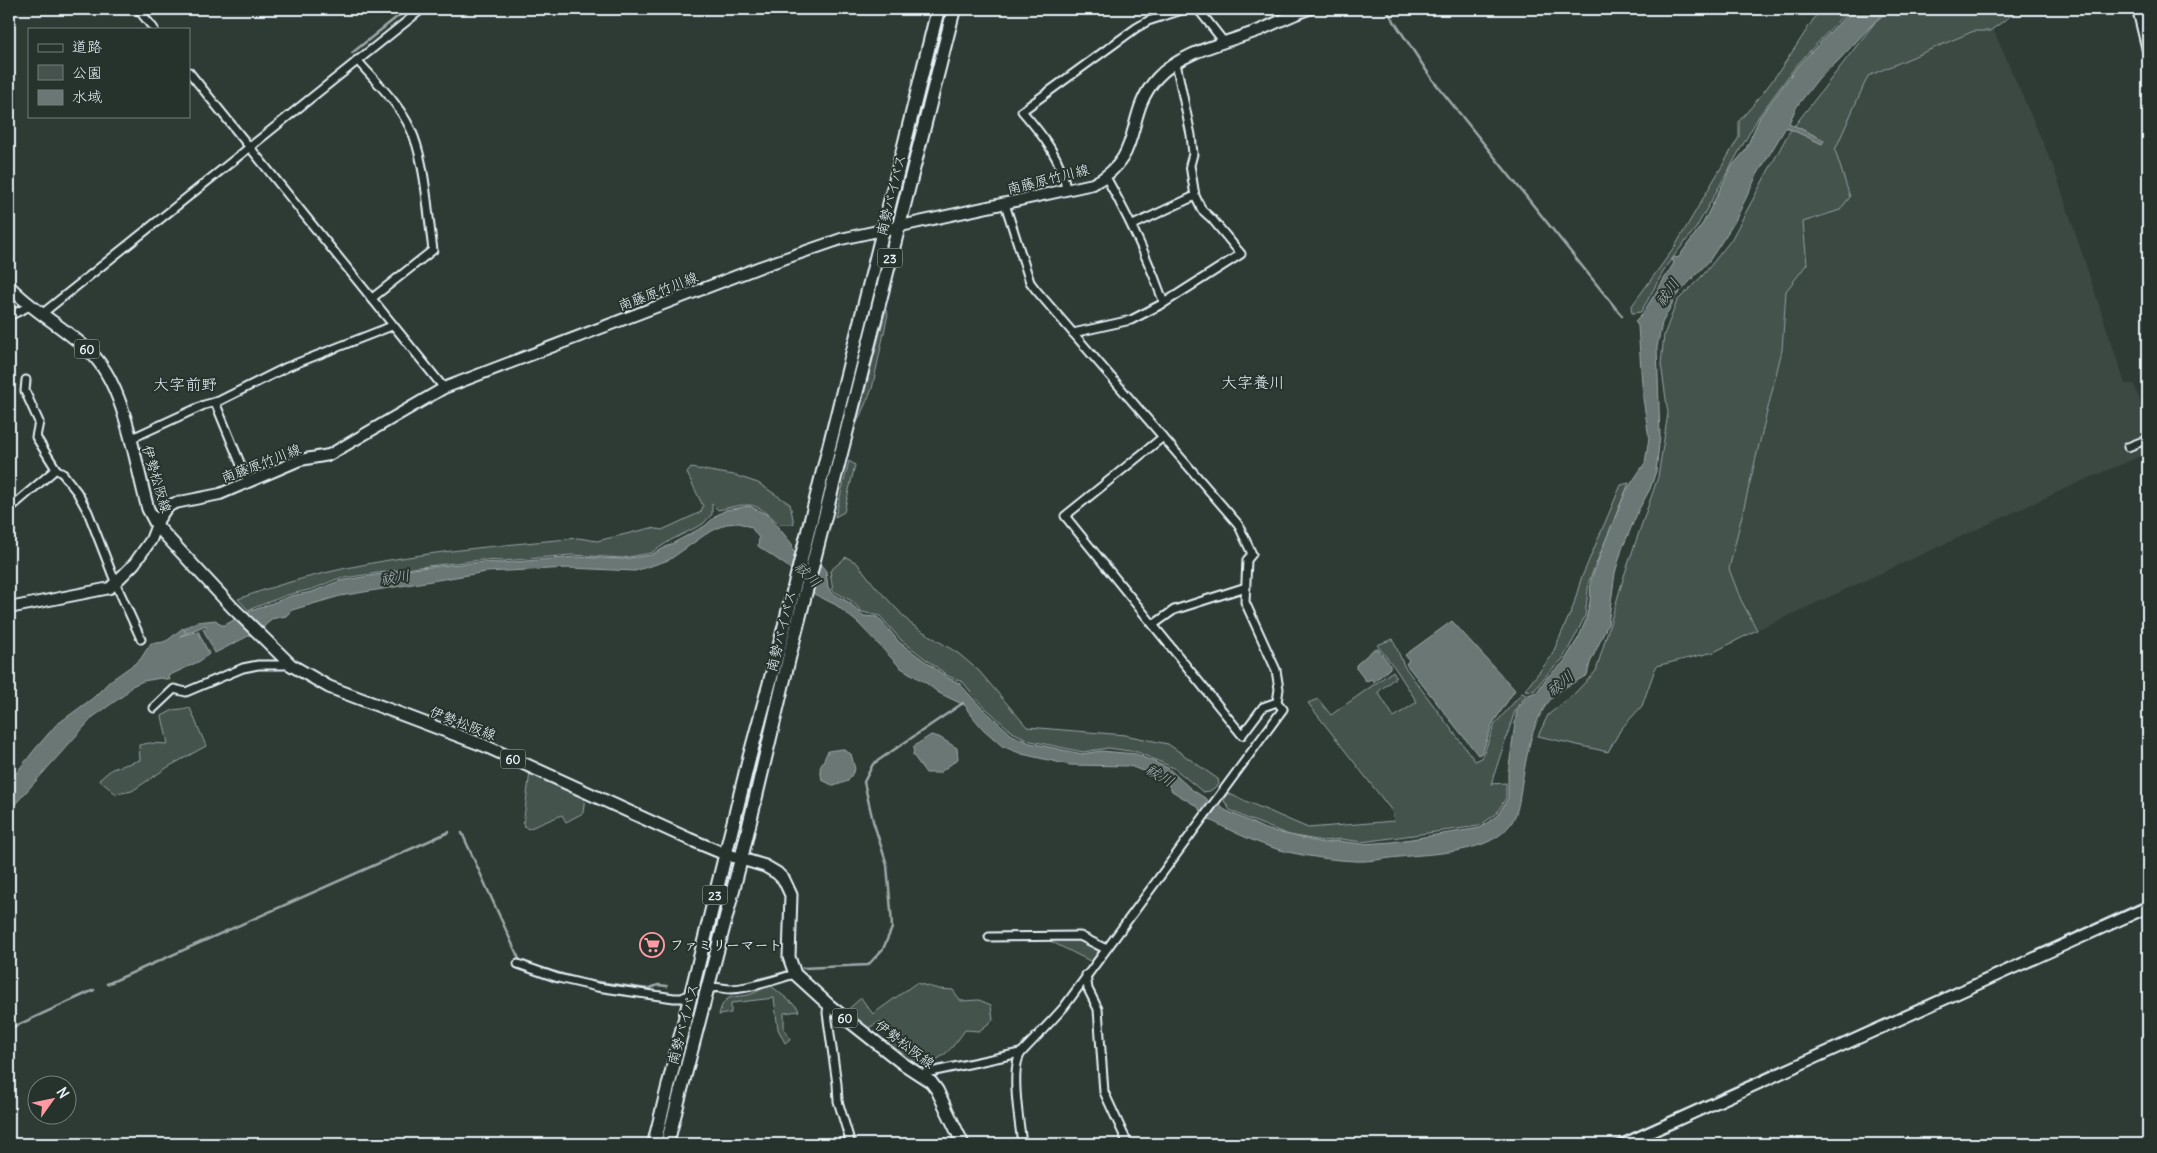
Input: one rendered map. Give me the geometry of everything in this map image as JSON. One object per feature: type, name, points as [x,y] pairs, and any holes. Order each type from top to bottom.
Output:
[{"type":"highway","name":"南勢バイパス","points":[[667,1144],[741,859],[815,503],[938,9]]},
{"type":"highway","name":"南勢バイパス","points":[[654,1144],[725,854],[827,508],[954,9]]},
{"type":"main road","name":"南藤原竹川線","points":[[116,584],[151,540],[162,512],[167,507],[220,494],[300,460],[321,458],[344,449],[444,388],[801,252],[841,239],[1092,184],[1106,177],[1120,164],[1129,148],[1140,103],[1159,76],[1176,63],[1309,9]]},
{"type":"main road","points":[[2138,9],[2148,50]]},
{"type":"main road","name":"伊勢松阪線","points":[[9,286],[84,346],[106,370],[118,394],[148,509],[157,526],[232,607],[291,665],[329,687],[483,745],[725,854],[773,871],[784,880],[788,888],[791,908],[789,957],[795,974],[828,1004],[902,1063],[921,1074],[937,1090],[963,1144]]},
{"type":"main road","points":[[9,608],[106,590],[116,584]]},
{"type":"main road","points":[[1624,1144],[2148,908]]},
{"type":"street","points":[[138,9],[153,28]]},
{"type":"street","points":[[43,313],[422,9]]},
{"type":"street","points":[[1066,190],[1065,178],[1056,159],[1038,130],[1022,111],[1136,28],[1148,21],[1185,9]]},
{"type":"street","points":[[1198,9],[1224,42]]},
{"type":"street","points":[[357,60],[395,104],[414,136],[420,162],[433,250],[371,299]]},
{"type":"street","points":[[1073,333],[1131,320],[1164,303],[1241,254],[1212,219],[1202,210],[1195,196],[1190,165],[1193,154],[1191,135],[1176,63]]},
{"type":"street","points":[[190,73],[392,326],[444,388]]},
{"type":"street","points":[[1106,177],[1133,225],[1150,262],[1164,303]]},
{"type":"street","points":[[1133,225],[1195,196]]},
{"type":"street","points":[[1005,204],[1030,282],[1238,524],[1244,534],[1252,554],[1247,560],[1245,602],[1276,670],[1279,689],[1276,702]]},
{"type":"street","points":[[9,316],[32,305]]},
{"type":"street","points":[[130,439],[204,405],[215,402],[287,367],[392,326]]},
{"type":"street","points":[[26,380],[25,391],[39,422],[36,437],[56,469],[63,474],[77,492],[88,512],[116,584],[141,639]]},
{"type":"street","points":[[215,402],[248,482]]},
{"type":"street","points":[[1163,437],[1065,516],[1242,735],[1263,707],[1276,702]]},
{"type":"street","points":[[2128,447],[2148,439]]},
{"type":"street","points":[[9,509],[56,469]]},
{"type":"street","points":[[1152,625],[1174,610],[1246,587]]},
{"type":"street","points":[[154,708],[174,690],[186,692],[244,668],[258,665],[291,665]]},
{"type":"street","points":[[921,1074],[1020,1053],[1030,1045],[1064,1007],[1201,818],[1283,709],[1276,702]]},
{"type":"street","points":[[989,937],[1080,936],[1106,949]]},
{"type":"street","points":[[518,964],[558,978],[597,987],[674,998],[682,998],[690,994]]},
{"type":"street","points":[[708,990],[715,987],[733,989],[750,986],[795,974]]},
{"type":"street","points":[[1086,975],[1088,989],[1098,1009],[1104,1092],[1128,1144]]},
{"type":"street","points":[[828,1004],[827,1013],[838,1101],[851,1144]]},
{"type":"street","points":[[1020,1053],[1015,1077],[1022,1144]]},
{"type":"shaded area","points":[[1974,31],[1994,31],[2054,168],[2125,384],[2134,384],[2145,416],[2143,419],[2148,431],[2148,453],[2080,482],[1757,630],[1741,600],[1729,569],[1782,350],[1786,291],[1807,264],[1803,222],[1840,210],[1850,197],[1835,150],[1868,76]]},
{"type":"green space","points":[[1820,9],[1849,9],[1796,66],[1759,116],[1696,228],[1667,265],[1641,312],[1632,313],[1631,307],[1674,248],[1739,137],[1739,121],[1772,81]]},
{"type":"green space","points":[[1891,9],[2020,9],[1990,31],[1974,31],[1868,76],[1835,150],[1850,197],[1840,210],[1803,222],[1807,264],[1786,291],[1782,350],[1729,569],[1741,600],[1757,630],[1714,652],[1656,666],[1642,706],[1621,729],[1608,752],[1538,736],[1548,715],[1573,695],[1596,671],[1624,576],[1658,477],[1668,413],[1661,364],[1664,335],[1677,301],[1704,274],[1731,240],[1788,134],[1876,21]]},
{"type":"green space","points":[[886,310],[888,314],[872,389],[856,425]]},
{"type":"green space","points":[[849,461],[855,465],[844,512],[835,517]]},
{"type":"green space","points":[[691,468],[734,475],[758,483],[790,504],[794,524],[779,524],[764,511],[751,505],[718,510],[712,504],[712,514],[703,524],[671,540],[651,553],[623,558],[572,555],[503,561],[481,560],[419,567],[337,579],[313,589],[287,595],[248,610],[238,599],[322,574],[406,557],[578,538],[597,541],[651,528],[662,530],[701,512],[703,506],[687,473]]},
{"type":"green space","points":[[1629,483],[1589,581],[1585,616],[1576,635],[1562,660],[1547,674],[1534,691],[1525,690],[1551,657],[1573,607],[1581,579],[1621,485]]},
{"type":"green space","points":[[846,557],[857,563],[875,586],[911,624],[959,654],[979,671],[1027,727],[1125,735],[1168,744],[1218,779],[1219,784],[1210,791],[1203,792],[1174,768],[1137,752],[1108,748],[1083,752],[1031,741],[1012,732],[978,701],[963,682],[948,676],[901,640],[880,616],[862,612],[852,601],[833,591],[830,571]]},
{"type":"green space","points":[[1393,639],[1404,666],[1475,761],[1482,758],[1495,724],[1522,693],[1526,695],[1516,708],[1491,784],[1506,783],[1506,798],[1496,814],[1479,826],[1362,842],[1341,839],[1323,841],[1289,835],[1230,810],[1224,801],[1227,793],[1308,828],[1394,821],[1392,811],[1308,703],[1318,699],[1331,715],[1393,671],[1396,677],[1378,692],[1394,717],[1417,702],[1395,668],[1377,645]]},
{"type":"green space","points":[[190,708],[206,746],[168,767],[132,791],[116,794],[99,780],[112,769],[140,760],[139,745],[149,743],[168,744],[162,716],[173,710]]},
{"type":"green space","points":[[530,772],[585,796],[583,813],[566,822],[562,815],[528,829],[523,825]]},
{"type":"green space","points":[[1080,939],[1099,952],[1092,962],[1048,940]]},
{"type":"green space","points":[[916,983],[939,989],[953,990],[961,1001],[979,1000],[991,1005],[993,1020],[979,1031],[965,1030],[945,1054],[933,1062],[916,1068],[886,1046],[895,1035],[880,1022],[866,1029],[844,1013],[861,998],[873,1014]]},
{"type":"green space","points":[[770,985],[797,1007],[799,1011],[784,1013],[784,1029],[790,1039],[785,1043],[778,1029],[774,998],[731,1003],[731,1013],[719,1015],[723,1003],[729,998],[748,995]]},
{"type":"water","name":"祓川","points":[[1852,9],[1887,9],[1837,62],[1818,79],[1797,106],[1789,123],[1824,140],[1822,144],[1786,127],[1757,175],[1734,223],[1709,261],[1676,296],[1662,323],[1657,347],[1660,436],[1656,471],[1650,489],[1639,509],[1622,549],[1615,573],[1608,624],[1590,663],[1587,675],[1561,690],[1552,698],[1538,719],[1524,770],[1518,808],[1512,822],[1503,833],[1477,846],[1445,853],[1361,861],[1322,858],[1277,849],[1246,838],[1208,819],[1218,804],[1225,810],[1265,829],[1323,843],[1338,841],[1362,844],[1392,842],[1480,828],[1498,815],[1508,798],[1508,774],[1517,709],[1528,695],[1537,692],[1547,677],[1563,663],[1579,637],[1586,620],[1590,601],[1591,580],[1603,547],[1626,491],[1645,463],[1649,438],[1643,398],[1638,326],[1635,321],[1643,313],[1674,263],[1672,259],[1678,258],[1703,223],[1732,166],[1745,151],[1760,117],[1797,67]]},
{"type":"water","name":"祓川","points":[[749,506],[768,515],[792,544],[793,551],[821,565],[826,571],[828,587],[832,593],[850,603],[864,616],[877,617],[899,642],[948,678],[959,683],[979,705],[1012,735],[1030,743],[1082,754],[1101,751],[1136,754],[1168,768],[1191,789],[1208,800],[1200,811],[1198,807],[1172,791],[1168,784],[1158,777],[1130,766],[1070,765],[1022,754],[1002,746],[983,729],[966,706],[939,693],[901,668],[858,623],[836,605],[814,594],[787,566],[758,546],[759,538],[751,527],[739,523],[726,524],[706,534],[669,560],[635,571],[570,568],[486,572],[340,596],[292,610],[286,616],[271,619],[262,629],[215,653],[203,629],[207,627],[206,625],[180,636],[198,631],[209,654],[200,661],[168,676],[170,680],[161,678],[143,681],[132,686],[124,695],[93,717],[9,811],[9,782],[56,725],[93,698],[110,681],[140,660],[151,643],[166,641],[183,628],[185,632],[185,628],[197,622],[216,620],[221,625],[225,625],[246,613],[291,596],[312,592],[339,581],[419,568],[482,562],[502,563],[575,557],[623,559],[651,555],[705,526],[726,510]]},
{"type":"water","points":[[1452,621],[1515,690],[1493,723],[1482,753],[1478,755],[1406,664],[1409,660],[1405,655]]},
{"type":"water","points":[[1374,649],[1378,649],[1390,665],[1390,668],[1374,682],[1372,679],[1366,681],[1356,668],[1356,665]]},
{"type":"water","points":[[931,735],[939,737],[957,748],[958,759],[939,773],[926,773],[913,755],[914,746]]},
{"type":"water","points":[[842,749],[851,754],[855,769],[848,781],[834,786],[822,780],[820,768],[828,751]]},
{"type":"waterway","points":[[352,53],[407,9]]},
{"type":"waterway","points":[[1386,9],[1432,79],[1622,316]]},
{"type":"waterway","points":[[803,968],[868,965],[883,949],[892,928],[887,865],[873,821],[864,782],[873,764],[963,703]]},
{"type":"waterway","points":[[107,984],[449,832]]},
{"type":"waterway","points":[[462,833],[522,962]]},
{"type":"waterway","points":[[1963,984],[2148,900]]},
{"type":"waterway","points":[[530,965],[584,980],[648,989],[658,985],[667,986]]},
{"type":"waterway","points":[[756,980],[790,971]]},
{"type":"waterway","points":[[1715,1096],[1959,986]]},
{"type":"waterway","points":[[9,1029],[94,990]]},
{"type":"waterway","points":[[1609,1144],[1707,1100]]},
{"type":"place","name":"ファミリーマート","points":[[652,945]]},
{"type":"district","name":"大字養川","points":[[1253,382]]},
{"type":"district","name":"大字前野","points":[[185,384]]}]
